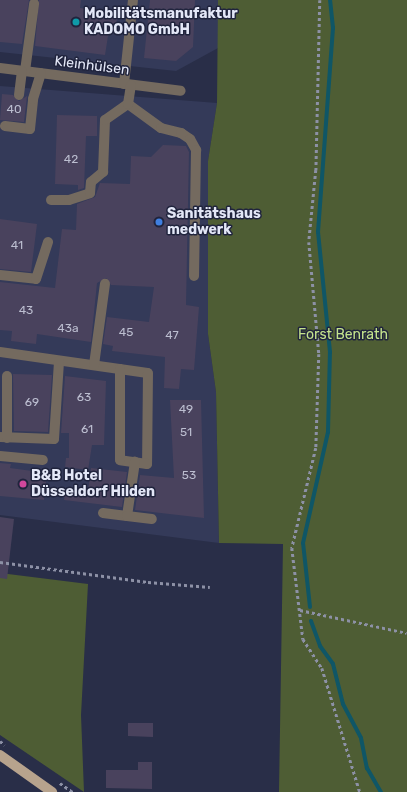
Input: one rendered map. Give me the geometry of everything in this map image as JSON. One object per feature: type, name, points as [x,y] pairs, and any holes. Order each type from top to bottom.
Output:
[{"type":"main road","points":[[0,755],[52,792]]},
{"type":"street","points":[[128,104],[127,84],[133,0]]},
{"type":"street","points":[[19,95],[34,4]]},
{"type":"street","name":"Kleinhülsen","points":[[0,68],[181,91]]},
{"type":"street","points":[[5,126],[30,129],[33,99],[41,73]]},
{"type":"street","points":[[51,200],[69,200],[90,193],[91,182],[103,172],[105,120],[128,104]]},
{"type":"street","points":[[128,104],[161,128],[181,133],[190,139],[196,150],[194,276]]},
{"type":"street","points":[[0,275],[36,279],[48,242]]},
{"type":"street","points":[[94,365],[105,284]]},
{"type":"street","points":[[0,352],[59,360],[148,373],[147,464],[120,460],[120,369]]},
{"type":"street","points":[[7,376],[3,438],[54,439],[59,360]]},
{"type":"street","points":[[0,456],[43,460]]},
{"type":"street","points":[[127,516],[135,462]]},
{"type":"street","points":[[103,513],[152,519]]},
{"type":"path","points":[[320,0],[316,170],[308,242],[319,354],[316,448],[292,548],[303,639],[322,668],[360,792]]},
{"type":"path","points":[[0,562],[148,582],[210,587]]},
{"type":"path","points":[[300,610],[407,633]]},
{"type":"shaded area","points":[[0,0],[218,0],[218,48],[176,71],[0,52]]},
{"type":"shaded area","points":[[0,86],[217,103],[208,161],[208,334],[216,392],[219,543],[0,515]]},
{"type":"green space","name":"Forst Benrath","points":[[218,0],[407,0],[407,792],[279,792],[283,544],[219,543],[216,392],[208,334],[208,161],[217,103]]},
{"type":"green space","points":[[0,573],[88,584],[81,715],[84,792],[0,735]]},
{"type":"building","points":[[0,0],[29,0],[22,44],[0,42]]},
{"type":"building","name":"Mobilitätsmanufaktur KADOMO GmbH","points":[[39,0],[81,0],[80,8],[118,12],[115,32],[108,36],[105,55],[35,46]]},
{"type":"building","points":[[150,0],[195,0],[193,47],[176,61],[144,58]]},
{"type":"building","points":[[2,94],[13,95],[19,101],[27,96],[24,122],[0,120]]},
{"type":"building","points":[[57,115],[97,116],[97,136],[86,136],[84,188],[78,190],[78,185],[55,184]]},
{"type":"building","points":[[163,145],[186,146],[189,152],[186,305],[199,307],[194,370],[181,369],[179,389],[164,388],[165,357],[112,351],[113,346],[103,344],[107,317],[149,322],[154,287],[111,285],[106,278],[97,283],[91,342],[37,334],[36,344],[11,341],[12,331],[0,330],[0,282],[55,288],[62,229],[76,230],[77,204],[95,197],[100,183],[130,184],[131,156],[151,157]]},
{"type":"building","points":[[0,219],[37,224],[31,272],[0,269]]},
{"type":"building","points":[[13,374],[52,375],[48,432],[14,431]]},
{"type":"building","points":[[65,376],[106,381],[104,445],[92,445],[88,470],[65,467],[66,458],[69,458],[69,433],[61,433]]},
{"type":"building","points":[[170,400],[201,400],[204,518],[135,510],[140,475],[174,478]]},
{"type":"building","name":"B&B Hotel Düsseldorf Hilden","points":[[0,463],[11,464],[10,468],[47,473],[44,500],[0,496]]},
{"type":"building","points":[[91,468],[127,472],[122,507],[64,500],[66,488],[88,491]]},
{"type":"building","points":[[0,517],[14,519],[7,579],[0,578]]},
{"type":"building","points":[[128,723],[153,723],[153,737],[128,736]]},
{"type":"building","points":[[138,762],[152,762],[152,789],[106,788],[106,770],[138,770]]},
{"type":"waterway","points":[[310,607],[303,543],[328,432],[330,352],[318,232],[333,28],[330,0]]},
{"type":"waterway","points":[[311,621],[320,646],[333,664],[343,704],[361,738],[367,768],[381,792]]},
{"type":"place","name":"Mobilitätsmanufaktur KADOMO GmbH","points":[[76,22]]},
{"type":"place","name":"Sanitätshaus medwerk","points":[[159,222]]},
{"type":"place","name":"B&B Hotel Düsseldorf Hilden","points":[[23,484]]}]
